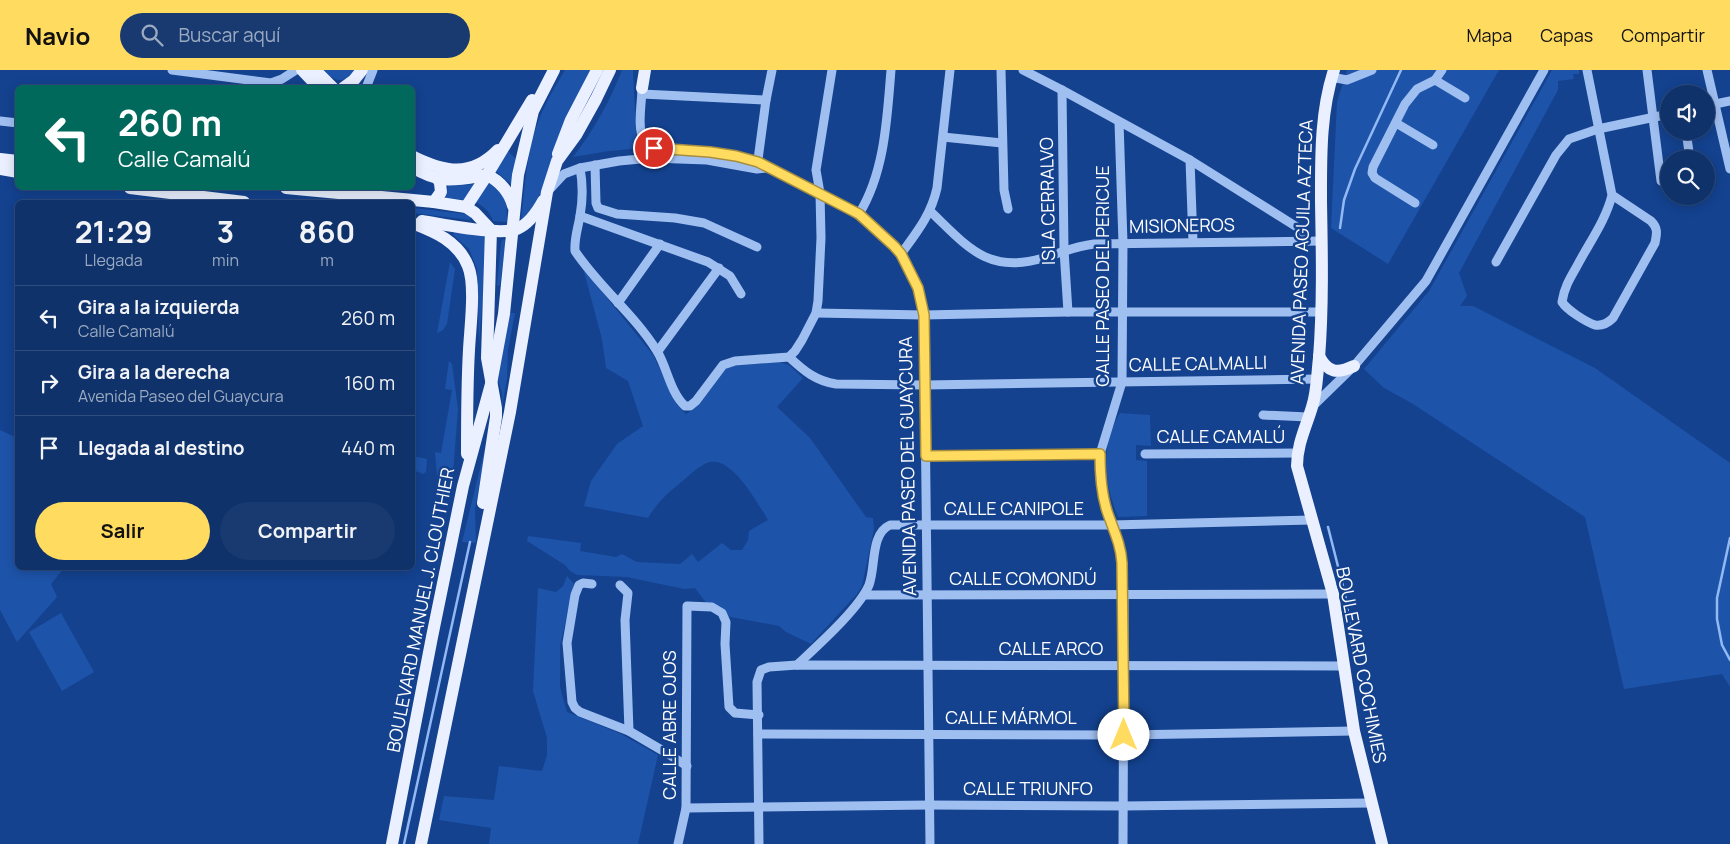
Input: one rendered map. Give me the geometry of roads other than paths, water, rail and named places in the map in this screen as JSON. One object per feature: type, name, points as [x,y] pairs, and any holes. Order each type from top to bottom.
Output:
[{"type":"main road","points":[[302,70],[326,85]]},
{"type":"main road","points":[[315,70],[327,85]]},
{"type":"main road","points":[[347,85],[362,70]]},
{"type":"main road","points":[[466,207],[534,97],[546,86],[554,70]]},
{"type":"main road","points":[[557,161],[559,148],[571,120],[597,70]]},
{"type":"main road","name":"BOULEVARD MANUEL J. CLOUTHIER","points":[[421,844],[513,393],[547,192],[557,161],[576,135],[610,70]]},
{"type":"main road","points":[[642,91],[645,70]]},
{"type":"main road","name":"AVENIDA PASEO AGUILA AZTECA","points":[[1310,412],[1319,356],[1322,241],[1321,144],[1325,106],[1333,73]]},
{"type":"main road","name":"BOULEVARD MANUEL J. CLOUTHIER","points":[[392,844],[467,469],[491,384],[504,314],[518,176],[533,111],[546,86]]},
{"type":"main road","points":[[415,157],[442,168],[471,169],[490,158],[507,141]]},
{"type":"main road","points":[[0,159],[15,161]]},
{"type":"main road","points":[[415,168],[438,179],[453,180],[487,175],[492,177],[510,196],[514,209]]},
{"type":"main road","points":[[0,170],[15,172]]},
{"type":"main road","points":[[434,202],[441,192],[438,179]]},
{"type":"main road","points":[[146,190],[224,200]]},
{"type":"main road","points":[[327,190],[415,200]]},
{"type":"main road","points":[[348,190],[357,194]]},
{"type":"main road","name":"BOULEVARD MANUEL J. CLOUTHIER","points":[[511,231],[520,228],[533,217],[547,192]]},
{"type":"main road","points":[[415,200],[466,207],[475,213],[491,230]]},
{"type":"main road","points":[[415,221],[511,231]]},
{"type":"main road","points":[[415,222],[436,231],[446,238],[465,260],[472,277],[468,368],[467,469]]},
{"type":"main road","name":"BOULEVARD MANUEL J. CLOUTHIER","points":[[486,526],[483,507],[496,417],[487,358],[491,230]]},
{"type":"main road","points":[[1319,356],[1323,364],[1331,370],[1344,370],[1354,366]]},
{"type":"main road","name":"BOULEVARD COCHIMIES","points":[[1310,412],[1297,453],[1299,477],[1333,594],[1354,731],[1382,844]]},
{"type":"street","points":[[172,70],[271,85],[296,70]]},
{"type":"street","points":[[356,85],[362,70]]},
{"type":"street","points":[[367,85],[373,70]]},
{"type":"street","name":"AVENIDA PASEO DEL GUAYCURA","points":[[640,70],[642,91],[641,131],[644,140],[648,144],[654,148],[736,156],[757,166]]},
{"type":"street","points":[[757,166],[772,70]]},
{"type":"street","points":[[580,168],[583,186],[575,252],[658,351],[679,398],[687,407],[696,401],[723,365],[735,361],[789,357],[802,340],[816,313],[821,238],[820,193],[816,170],[832,70]]},
{"type":"street","points":[[859,214],[876,181],[887,120],[891,70]]},
{"type":"street","points":[[901,254],[930,211],[937,188],[950,70]]},
{"type":"street","points":[[1001,70],[1004,190],[1008,209]]},
{"type":"street","name":"MISIONEROS","points":[[1023,70],[1190,160],[1294,224],[1304,233],[1306,241]]},
{"type":"street","points":[[1333,73],[1347,80],[1372,70]]},
{"type":"street","points":[[1415,203],[1375,178],[1372,174],[1373,168],[1405,104],[1417,89],[1436,80],[1442,70]]},
{"type":"street","points":[[1263,415],[1310,412],[1354,366],[1426,281],[1544,70]]},
{"type":"street","points":[[1587,70],[1612,195],[1609,206],[1563,293],[1562,302],[1565,307],[1594,325],[1601,325],[1613,318],[1655,243],[1657,234],[1656,226],[1651,221],[1612,195]]},
{"type":"street","points":[[1647,70],[1660,173]]},
{"type":"street","points":[[1707,70],[1708,85]]},
{"type":"street","points":[[1436,80],[1466,98]]},
{"type":"street","name":"ISLA CERRALVO","points":[[1062,90],[1064,250],[1068,312]]},
{"type":"street","points":[[642,91],[766,100]]},
{"type":"street","points":[[1715,104],[1730,101]]},
{"type":"street","points":[[1496,262],[1562,146],[1569,139],[1598,129],[1660,115]]},
{"type":"street","points":[[0,121],[15,124]]},
{"type":"street","points":[[1715,121],[1730,169]]},
{"type":"street","name":"CALLE PASEO DEL PERICUE","points":[[1119,122],[1123,243],[1122,382],[1100,454],[1100,478],[1105,504],[1121,552],[1124,595],[1123,844]]},
{"type":"street","points":[[1396,123],[1433,145]]},
{"type":"street","points":[[943,137],[1002,144]]},
{"type":"street","name":"AVENIDA PASEO DEL GUAYCURA","points":[[547,192],[564,174],[580,168],[651,158],[707,160],[757,166],[766,168],[820,193],[859,214],[882,233],[901,254],[918,288],[924,315],[930,844]]},
{"type":"street","points":[[1190,160],[1193,242]]},
{"type":"street","points":[[595,165],[596,203],[598,208],[617,214],[675,218],[704,223],[757,247]]},
{"type":"street","name":"MISIONEROS","points":[[930,211],[974,252],[990,259],[1007,262],[1023,262],[1064,250],[1094,244],[1322,241]]},
{"type":"street","points":[[580,216],[660,244],[719,268],[730,276],[741,294]]},
{"type":"street","points":[[618,303],[660,244]]},
{"type":"street","points":[[658,351],[719,268]]},
{"type":"street","points":[[816,313],[924,315],[1068,312],[1320,312]]},
{"type":"street","name":"CALLE CALMALLI","points":[[789,357],[805,372],[825,382],[836,384],[925,385],[1316,379]]},
{"type":"street","name":"CALLE CAMALÚ","points":[[1145,454],[1297,453]]},
{"type":"street","points":[[926,456],[1100,454]]},
{"type":"street","name":"CALLE CANIPOLE","points":[[797,665],[864,595],[870,583],[877,541],[885,528],[896,525],[1112,525],[1312,520]]},
{"type":"street","points":[[592,584],[583,583],[579,585],[575,595],[567,643],[572,702],[580,712],[629,731],[687,766]]},
{"type":"street","points":[[620,585],[628,593],[625,620],[629,731]]},
{"type":"street","name":"CALLE COMONDÚ","points":[[864,595],[1333,594]]},
{"type":"street","name":"CALLE ABRE OJOS","points":[[678,844],[686,808],[687,606],[712,608],[719,610],[725,616],[729,707],[735,712],[759,716]]},
{"type":"street","name":"CALLE ARCO","points":[[759,716],[757,682],[761,670],[769,667],[797,665],[1343,666]]},
{"type":"street","points":[[759,716],[759,844]]},
{"type":"street","name":"CALLE MÁRMOL","points":[[758,734],[1124,735],[1354,731]]},
{"type":"street","name":"CALLE TRIUNFO","points":[[686,808],[1371,803]]},
{"type":"waterway","points":[[1340,228],[1344,200],[1355,169],[1401,70]]},
{"type":"waterway","points":[[1328,527],[1345,594],[1355,656]]},
{"type":"waterway","points":[[1730,538],[1717,598],[1717,619],[1722,645],[1730,660]]},
{"type":"waterway","points":[[404,844],[470,542]]}]
